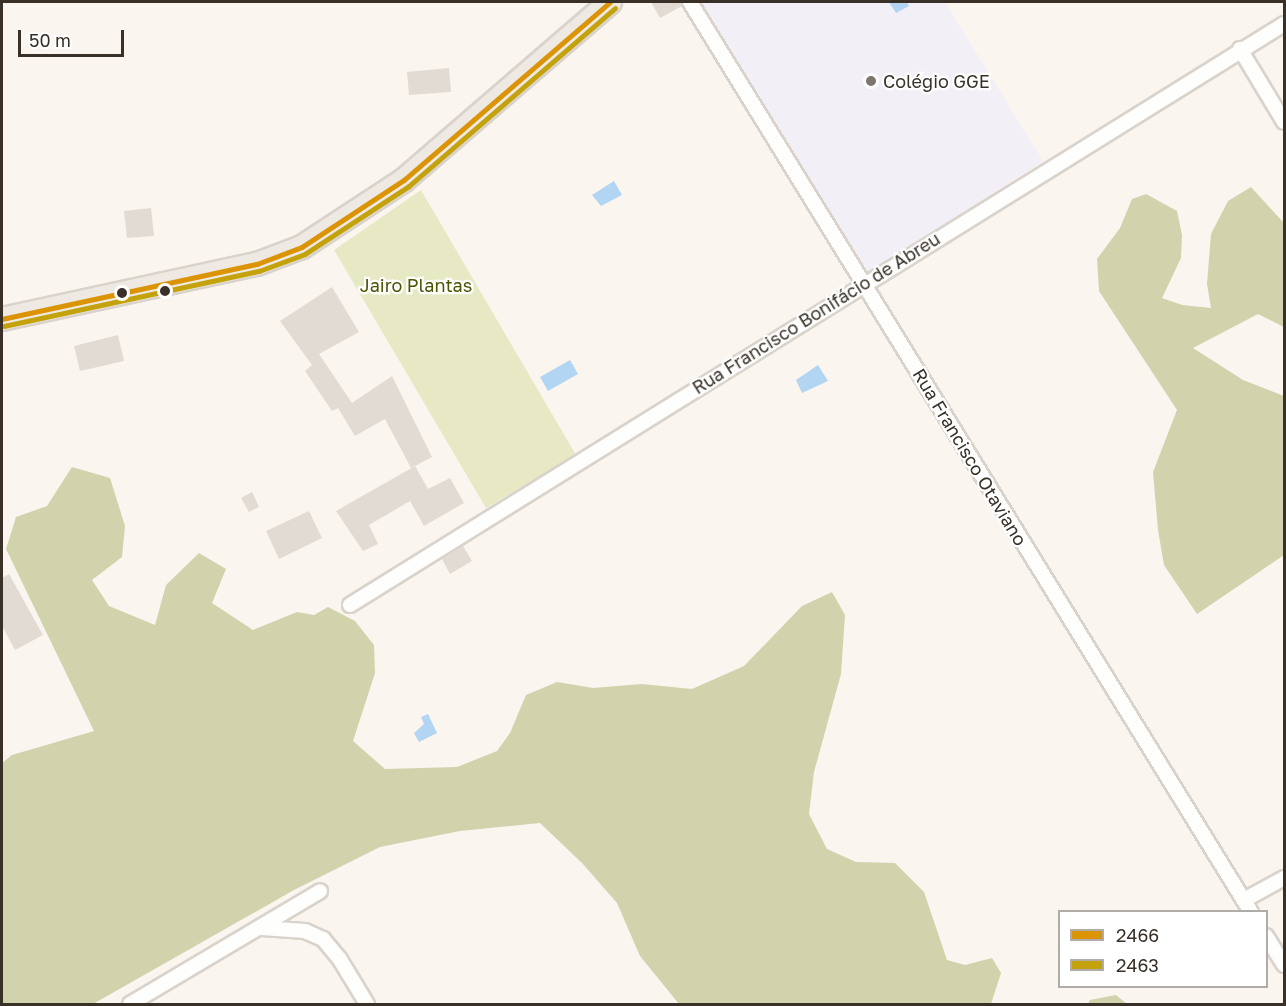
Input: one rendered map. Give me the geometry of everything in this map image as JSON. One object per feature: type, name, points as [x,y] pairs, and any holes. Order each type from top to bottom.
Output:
[{"type":"main road","points":[[2,319],[257,264],[302,247],[404,180],[610,2]]},
{"type":"street","name":"Rua Francisco Otaviano","points":[[690,2],[1248,906]]},
{"type":"street","name":"Rua Francisco Bonifácio de Abreu","points":[[350,605],[864,282],[1239,49],[1284,24]]},
{"type":"street","points":[[1239,49],[1284,122]]},
{"type":"street","points":[[1248,906],[1284,878]]},
{"type":"street","points":[[130,1005],[320,891]]},
{"type":"street","points":[[261,928],[305,931],[322,939],[339,958],[367,1005]]},
{"type":"street","points":[[1268,939],[1284,965]]},
{"type":"shaded area","name":"Colégio GGE","points":[[699,2],[945,2],[1043,161],[866,275]]},
{"type":"green space","points":[[1251,187],[1284,223],[1284,327],[1258,314],[1193,348],[1243,380],[1284,396],[1284,555],[1197,614],[1164,565],[1158,530],[1153,472],[1177,410],[1099,291],[1097,259],[1120,228],[1132,199],[1146,194],[1177,211],[1182,235],[1181,258],[1162,298],[1182,305],[1211,308],[1207,284],[1211,234],[1228,201]]},
{"type":"green space","name":"Jairo Plantas","points":[[421,190],[576,455],[486,508],[334,250]]},
{"type":"green space","points":[[72,467],[110,478],[125,526],[122,557],[92,580],[109,606],[155,625],[166,585],[199,553],[226,569],[212,603],[253,630],[297,612],[314,615],[328,607],[355,621],[374,645],[375,673],[353,741],[385,769],[457,767],[497,751],[510,733],[526,695],[557,682],[593,688],[642,684],[692,689],[744,666],[802,606],[832,592],[845,615],[841,674],[814,772],[809,814],[827,849],[856,862],[895,863],[924,892],[947,960],[965,965],[992,958],[1001,973],[991,1004],[679,1004],[640,956],[617,903],[582,863],[540,823],[460,831],[380,847],[294,890],[93,1004],[2,1004],[2,763],[12,755],[94,731],[6,549],[16,517],[47,506]]},
{"type":"green space","points":[[1116,995],[1127,1004],[1088,1004],[1090,1000]]},
{"type":"water","points":[[889,2],[907,2],[909,6],[896,13]]},
{"type":"water","points":[[614,181],[622,195],[601,206],[592,195]]},
{"type":"water","points":[[570,360],[578,374],[548,391],[540,377]]},
{"type":"water","points":[[818,365],[828,381],[802,393],[796,380]]},
{"type":"water","points":[[428,714],[437,733],[419,742],[414,733],[424,724],[421,717]]},
{"type":"building","points":[[651,2],[681,2],[682,6],[660,18]]},
{"type":"building","points":[[449,68],[451,92],[409,95],[407,72]]},
{"type":"building","points":[[151,208],[154,236],[127,238],[124,211]]},
{"type":"building","points":[[332,287],[359,332],[319,354],[352,403],[392,376],[432,457],[411,468],[385,419],[355,436],[338,408],[332,411],[305,371],[312,365],[280,321]]},
{"type":"building","points":[[118,335],[124,361],[80,371],[74,346]]},
{"type":"building","points":[[415,466],[428,489],[450,478],[464,503],[424,526],[410,501],[369,525],[378,544],[363,551],[336,511]]},
{"type":"building","points":[[252,492],[259,507],[249,512],[241,498]]},
{"type":"building","points":[[309,511],[322,538],[279,559],[266,531]]},
{"type":"building","points":[[463,546],[472,561],[450,574],[442,559]]},
{"type":"building","points":[[9,574],[43,635],[15,650],[2,626],[2,578]]},
{"type":"transit line","name":"2466","points":[[2,319],[257,264],[302,247],[404,180],[610,2]]},
{"type":"transit line","name":"2463","points":[[4,326],[259,271],[305,254],[409,186],[615,8]]},
{"type":"place","name":"Colégio GGE","points":[[871,81]]}]
